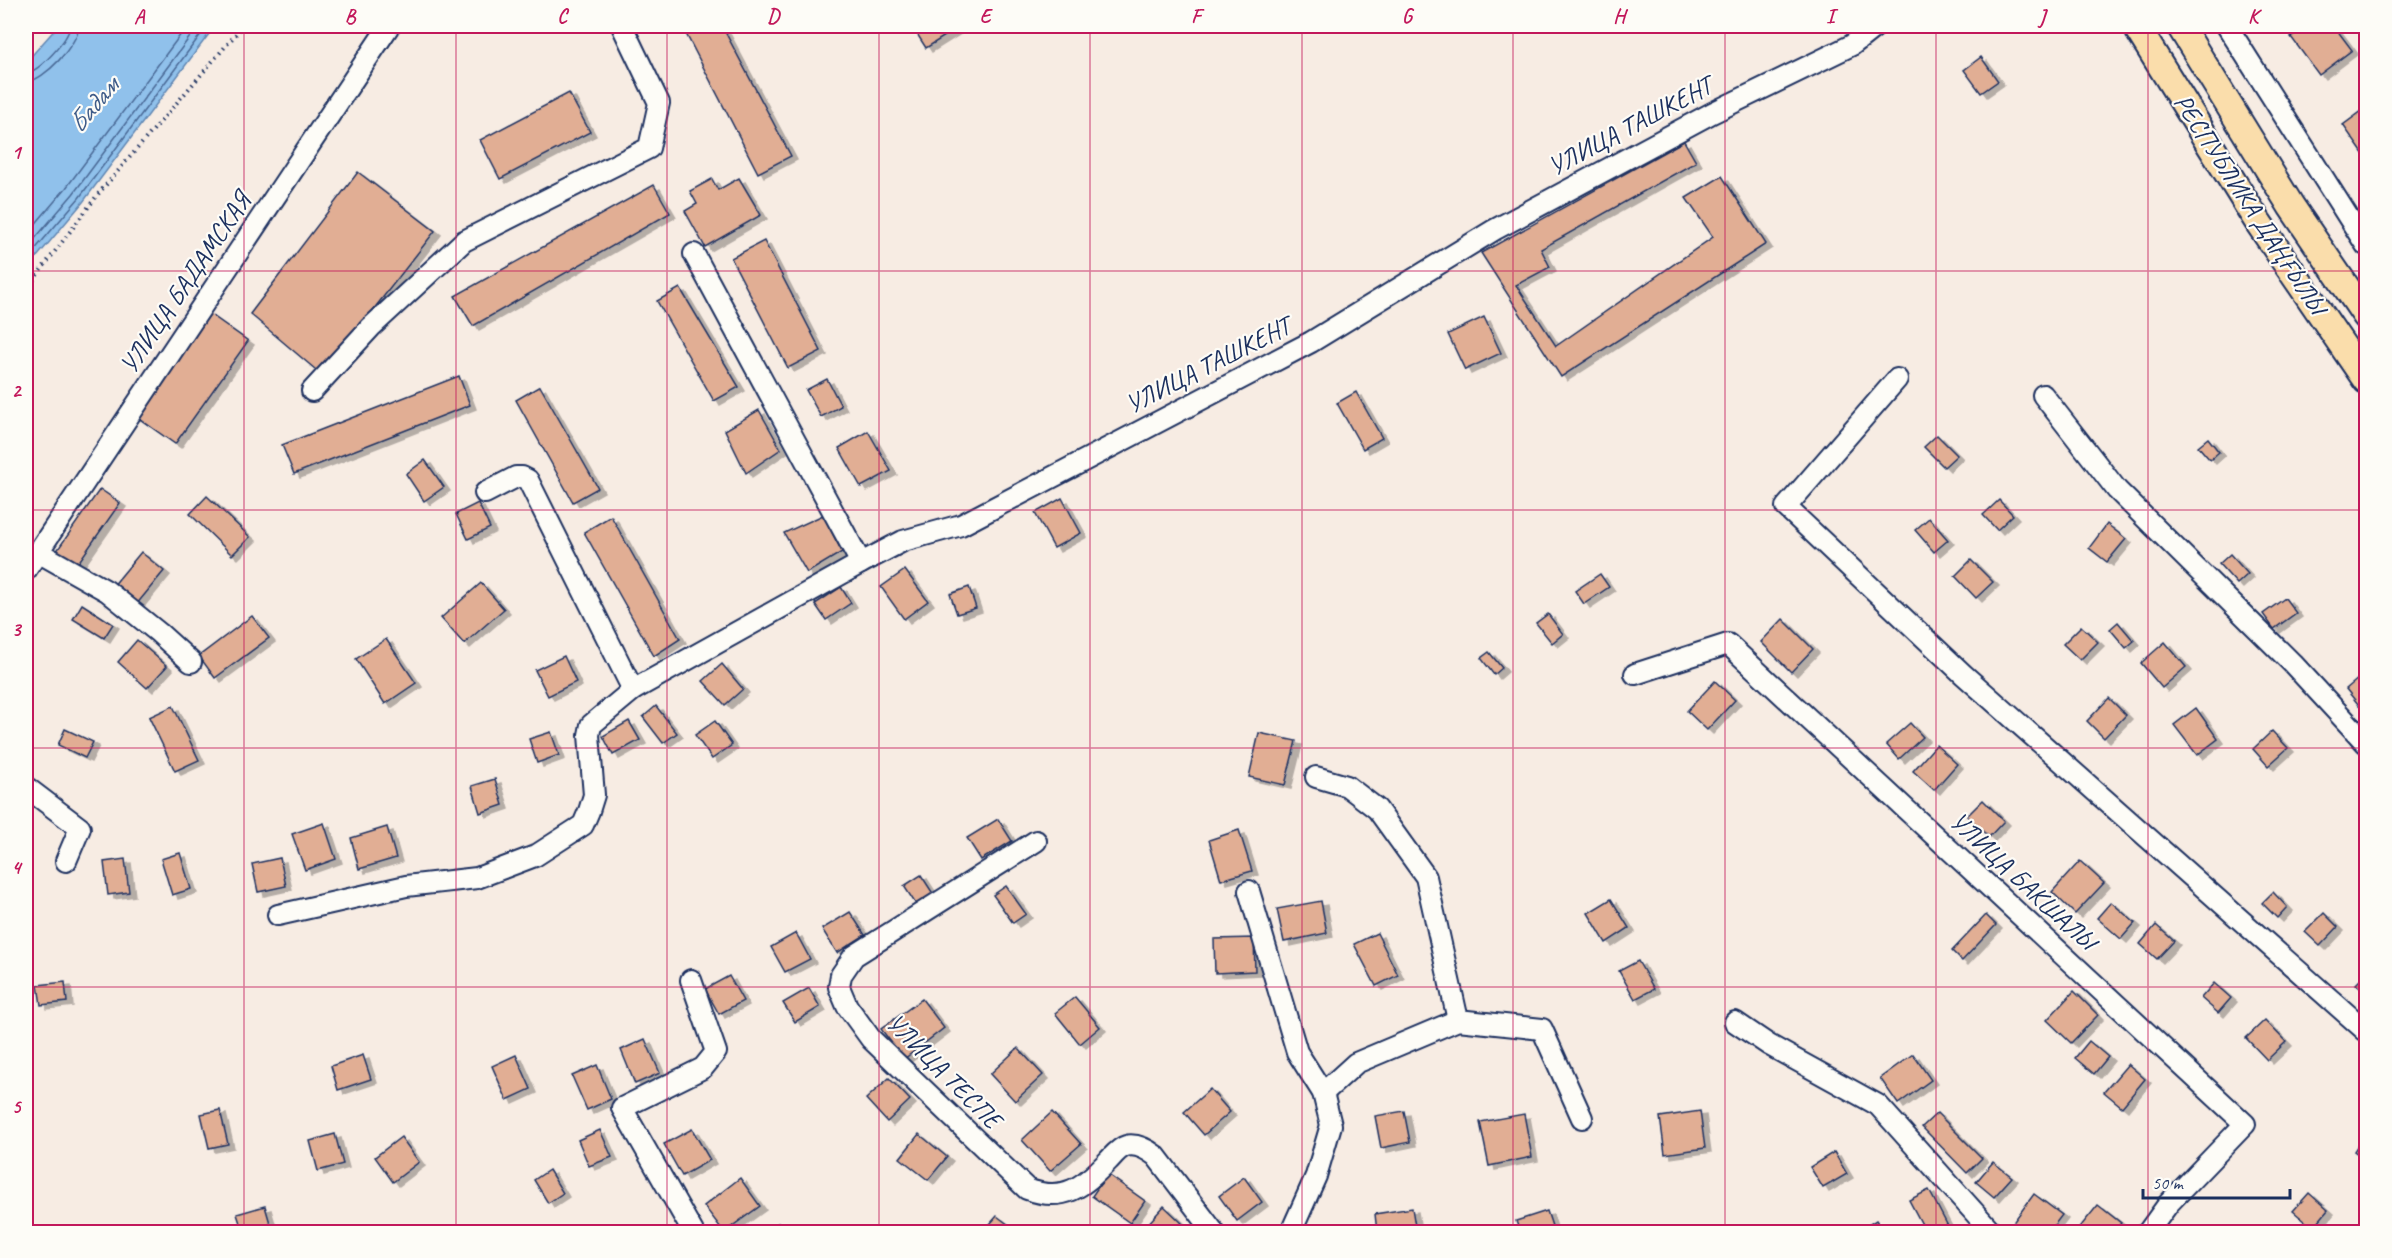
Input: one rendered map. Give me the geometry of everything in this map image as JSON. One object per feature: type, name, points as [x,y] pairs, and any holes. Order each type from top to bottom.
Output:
[{"type":"main road","name":"РЕСПУБЛИКА ДАҢҒЫЛЫ","points":[[2136,26],[2258,222],[2367,380]]},
{"type":"main road","name":"РЕСПУБЛИКА ДАҢҒЫЛЫ","points":[[2180,26],[2291,206],[2367,316]]},
{"type":"street","name":"УЛИЦА БАДАМСКАЯ","points":[[26,570],[388,26]]},
{"type":"street","points":[[312,391],[370,327],[464,241],[649,148],[658,103],[622,26]]},
{"type":"street","name":"УЛИЦА ТАШКЕНТ","points":[[278,915],[406,886],[477,878],[535,856],[582,825],[594,795],[591,725],[633,690],[903,541],[961,525],[1311,342],[1494,230],[1712,113],[1852,45],[1876,26]]},
{"type":"street","points":[[2227,26],[2367,244]]},
{"type":"street","points":[[694,255],[861,563]]},
{"type":"street","points":[[1897,379],[1786,507],[1964,675],[2367,1031]]},
{"type":"street","points":[[2043,395],[2117,490],[2294,664],[2367,743]]},
{"type":"street","points":[[484,494],[516,477],[528,480],[633,690]]},
{"type":"street","points":[[38,552],[107,591],[191,662]]},
{"type":"street","name":"УЛИЦА БАКШАЛЫ","points":[[1635,674],[1728,644],[2245,1124],[2169,1203],[2148,1233]]},
{"type":"street","points":[[1316,777],[1347,786],[1377,808],[1426,877],[1458,1020]]},
{"type":"street","points":[[26,787],[80,828],[66,861]]},
{"type":"street","name":"УЛИЦА ТЕСПЕ","points":[[1036,840],[854,956],[841,975],[839,987],[847,1005],[871,1039],[1027,1189],[1040,1194],[1058,1194],[1076,1189],[1093,1177],[1116,1152],[1126,1146],[1136,1146],[1156,1156],[1214,1233]]},
{"type":"street","points":[[1249,891],[1297,1052],[1323,1094],[1331,1125],[1316,1176],[1291,1233]]},
{"type":"street","points":[[691,980],[716,1052],[703,1068],[622,1108],[693,1233]]},
{"type":"street","points":[[1323,1094],[1356,1063],[1458,1020],[1542,1029],[1582,1118]]},
{"type":"street","points":[[1735,1022],[1769,1045],[1878,1105],[1992,1233]]},
{"type":"path","points":[[26,290],[99,193],[243,26]]},
{"type":"water","name":"Бадам","points":[[58,26],[215,26],[83,202],[26,270],[26,62]]},
{"type":"building","points":[[682,26],[722,26],[791,156],[758,173]]},
{"type":"building","points":[[912,26],[961,26],[926,48]]},
{"type":"building","points":[[2307,26],[2334,26],[2352,50],[2319,75],[2291,37]]},
{"type":"building","points":[[1981,57],[1998,81],[1981,93],[1964,70]]},
{"type":"building","points":[[569,93],[590,132],[500,179],[480,140]]},
{"type":"building","points":[[2366,108],[2366,153],[2364,155],[2343,125]]},
{"type":"building","points":[[1684,141],[1696,162],[1541,249],[1550,267],[1516,285],[1556,346],[1713,237],[1686,198],[1722,176],[1766,244],[1561,377],[1481,253]]},
{"type":"building","points":[[358,172],[435,231],[322,375],[250,314]]},
{"type":"building","points":[[739,178],[761,215],[705,247],[685,211],[697,204],[690,191],[712,179],[718,190]]},
{"type":"building","points":[[654,185],[670,213],[473,326],[455,296]]},
{"type":"building","points":[[764,241],[821,351],[788,368],[731,258]]},
{"type":"building","points":[[680,288],[739,387],[714,401],[657,301]]},
{"type":"building","points":[[210,314],[248,341],[175,444],[137,417]]},
{"type":"building","points":[[1484,317],[1501,353],[1465,370],[1448,334]]},
{"type":"building","points":[[459,376],[470,405],[294,474],[282,445]]},
{"type":"building","points":[[827,379],[841,406],[821,417],[806,390]]},
{"type":"building","points":[[540,386],[598,488],[573,502],[516,400]]},
{"type":"building","points":[[1356,392],[1382,438],[1363,449],[1337,403]]},
{"type":"building","points":[[759,410],[781,449],[746,473],[725,430]]},
{"type":"building","points":[[868,431],[891,471],[861,487],[839,448]]},
{"type":"building","points":[[1937,435],[1957,455],[1944,467],[1924,447]]},
{"type":"building","points":[[2208,438],[2219,452],[2210,460],[2198,446]]},
{"type":"building","points":[[425,460],[444,487],[424,501],[406,474]]},
{"type":"building","points":[[100,489],[120,503],[76,566],[56,552]]},
{"type":"building","points":[[207,496],[250,537],[232,555],[190,514]]},
{"type":"building","points":[[1062,498],[1081,533],[1054,548],[1035,513]]},
{"type":"building","points":[[1999,500],[2013,515],[1997,530],[1983,515]]},
{"type":"building","points":[[478,503],[490,528],[468,539],[456,514]]},
{"type":"building","points":[[823,515],[842,552],[807,573],[784,533]]},
{"type":"building","points":[[611,516],[680,639],[654,656],[584,532]]},
{"type":"building","points":[[1929,518],[1948,540],[1934,552],[1915,530]]},
{"type":"building","points":[[2107,524],[2126,539],[2107,562],[2089,548]]},
{"type":"building","points":[[141,552],[164,571],[136,605],[113,586]]},
{"type":"building","points":[[2230,554],[2248,574],[2237,584],[2219,564]]},
{"type":"building","points":[[1971,560],[1993,582],[1976,598],[1955,576]]},
{"type":"building","points":[[905,570],[928,601],[904,619],[881,587]]},
{"type":"building","points":[[1600,574],[1609,587],[1584,604],[1575,591]]},
{"type":"building","points":[[481,583],[504,609],[464,644],[441,618]]},
{"type":"building","points":[[841,587],[851,603],[826,620],[815,604]]},
{"type":"building","points":[[969,587],[976,608],[957,614],[950,594]]},
{"type":"building","points":[[2285,598],[2296,613],[2274,629],[2263,614]]},
{"type":"building","points":[[82,604],[113,624],[104,638],[73,619]]},
{"type":"building","points":[[1548,614],[1563,634],[1552,643],[1536,623]]},
{"type":"building","points":[[252,616],[269,638],[215,678],[199,656]]},
{"type":"building","points":[[1783,619],[1813,649],[1791,672],[1761,642]]},
{"type":"building","points":[[2118,622],[2134,641],[2126,648],[2110,629]]},
{"type":"building","points":[[2081,626],[2098,642],[2080,660],[2063,644]]},
{"type":"building","points":[[386,639],[416,683],[385,704],[356,659]]},
{"type":"building","points":[[137,640],[167,666],[147,688],[118,662]]},
{"type":"building","points":[[2165,642],[2186,667],[2162,688],[2141,663]]},
{"type":"building","points":[[1489,652],[1502,668],[1494,675],[1481,658]]},
{"type":"building","points":[[564,656],[576,682],[548,696],[535,670]]},
{"type":"building","points":[[722,664],[743,689],[725,705],[703,681]]},
{"type":"building","points":[[2366,672],[2366,705],[2362,709],[2346,689]]},
{"type":"building","points":[[1715,681],[1735,700],[1707,730],[1687,711]]},
{"type":"building","points":[[2109,698],[2126,715],[2104,738],[2087,721]]},
{"type":"building","points":[[173,706],[199,760],[175,771],[149,717]]},
{"type":"building","points":[[656,706],[677,733],[663,743],[643,717]]},
{"type":"building","points":[[2196,708],[2218,739],[2197,755],[2174,725]]},
{"type":"building","points":[[629,721],[640,740],[613,755],[603,736]]},
{"type":"building","points":[[715,721],[732,745],[712,759],[695,735]]},
{"type":"building","points":[[1910,723],[1923,737],[1899,759],[1886,744]]},
{"type":"building","points":[[65,729],[93,742],[85,758],[58,745]]},
{"type":"building","points":[[2272,731],[2288,748],[2268,766],[2253,749]]},
{"type":"building","points":[[551,732],[559,755],[537,763],[529,739]]},
{"type":"building","points":[[1259,733],[1296,741],[1285,785],[1249,777]]},
{"type":"building","points":[[1936,745],[1957,764],[1934,790],[1913,771]]},
{"type":"building","points":[[495,779],[503,805],[480,813],[472,786]]},
{"type":"building","points":[[1983,800],[2004,821],[1989,837],[1967,816]]},
{"type":"building","points":[[998,819],[1012,841],[981,860],[967,838]]},
{"type":"building","points":[[324,823],[336,859],[305,870],[292,834]]},
{"type":"building","points":[[387,827],[396,858],[359,869],[351,838]]},
{"type":"building","points":[[1239,830],[1252,871],[1221,880],[1209,840]]},
{"type":"building","points":[[180,853],[191,889],[172,895],[161,859]]},
{"type":"building","points":[[280,858],[286,886],[258,892],[252,864]]},
{"type":"building","points":[[125,859],[129,892],[108,895],[104,862]]},
{"type":"building","points":[[2080,861],[2104,883],[2075,914],[2052,892]]},
{"type":"building","points":[[921,875],[934,895],[917,906],[904,886]]},
{"type":"building","points":[[1006,886],[1026,914],[1013,923],[993,895]]},
{"type":"building","points":[[2273,892],[2287,907],[2277,918],[2262,903]]},
{"type":"building","points":[[1611,899],[1629,928],[1606,943],[1588,913]]},
{"type":"building","points":[[1321,901],[1327,933],[1284,942],[1277,909]]},
{"type":"building","points":[[2111,902],[2135,923],[2121,939],[2097,918]]},
{"type":"building","points":[[850,912],[865,935],[837,953],[822,929]]},
{"type":"building","points":[[2324,913],[2338,927],[2320,946],[2305,932]]},
{"type":"building","points":[[1986,915],[1996,925],[1962,961],[1952,951]]},
{"type":"building","points":[[2156,925],[2174,941],[2157,959],[2140,944]]},
{"type":"building","points":[[796,933],[810,959],[785,972],[771,947]]},
{"type":"building","points":[[1377,933],[1398,975],[1376,986],[1354,944]]},
{"type":"building","points":[[1254,938],[1255,971],[1215,973],[1214,939]]},
{"type":"building","points":[[1638,961],[1654,989],[1635,999],[1619,971]]},
{"type":"building","points":[[2366,974],[2366,994],[2356,984]]},
{"type":"building","points":[[729,976],[743,1001],[719,1014],[705,989]]},
{"type":"building","points":[[65,982],[67,1002],[41,1005],[38,985]]},
{"type":"building","points":[[2214,983],[2231,998],[2218,1013],[2201,998]]},
{"type":"building","points":[[809,988],[820,1007],[795,1022],[783,1003]]},
{"type":"building","points":[[2074,991],[2098,1015],[2071,1043],[2047,1020]]},
{"type":"building","points":[[1075,997],[1100,1027],[1080,1044],[1055,1013]]},
{"type":"building","points":[[922,999],[944,1028],[904,1059],[881,1029]]},
{"type":"building","points":[[2265,1020],[2286,1042],[2267,1060],[2246,1038]]},
{"type":"building","points":[[645,1039],[660,1073],[635,1084],[621,1050]]},
{"type":"building","points":[[2089,1041],[2108,1057],[2094,1074],[2075,1058]]},
{"type":"building","points":[[1018,1048],[1043,1075],[1015,1101],[990,1074]]},
{"type":"building","points":[[1913,1054],[1931,1080],[1898,1104],[1880,1078]]},
{"type":"building","points":[[363,1055],[371,1079],[338,1090],[331,1066]]},
{"type":"building","points":[[516,1055],[531,1089],[507,1100],[492,1066]]},
{"type":"building","points":[[2128,1064],[2145,1079],[2122,1107],[2104,1092]]},
{"type":"building","points":[[597,1065],[611,1099],[587,1110],[572,1076]]},
{"type":"building","points":[[889,1078],[910,1100],[887,1122],[866,1099]]},
{"type":"building","points":[[1210,1089],[1230,1112],[1204,1135],[1184,1112]]},
{"type":"building","points":[[220,1110],[228,1144],[209,1148],[201,1114]]},
{"type":"building","points":[[1404,1111],[1410,1142],[1381,1148],[1375,1116]]},
{"type":"building","points":[[1700,1111],[1705,1148],[1665,1154],[1660,1117]]},
{"type":"building","points":[[1052,1112],[1081,1144],[1050,1171],[1022,1140]]},
{"type":"building","points":[[1937,1113],[1982,1158],[1967,1173],[1922,1127]]},
{"type":"building","points":[[1524,1114],[1532,1157],[1489,1166],[1480,1122]]},
{"type":"building","points":[[692,1129],[710,1160],[682,1176],[664,1144]]},
{"type":"building","points":[[600,1130],[612,1157],[589,1166],[578,1140]]},
{"type":"building","points":[[335,1134],[343,1164],[318,1171],[310,1141]]},
{"type":"building","points":[[919,1134],[947,1157],[928,1180],[900,1158]]},
{"type":"building","points":[[401,1137],[419,1162],[393,1182],[375,1157]]},
{"type":"building","points":[[2363,1137],[2366,1140],[2366,1160],[2354,1151]]},
{"type":"building","points":[[1834,1152],[1847,1174],[1823,1188],[1810,1167]]},
{"type":"building","points":[[1993,1162],[2012,1177],[1994,1197],[1976,1182]]},
{"type":"building","points":[[549,1170],[563,1193],[548,1203],[534,1180]]},
{"type":"building","points":[[1107,1174],[1145,1201],[1130,1223],[1092,1196]]},
{"type":"building","points":[[1244,1177],[1262,1202],[1237,1221],[1219,1196]]},
{"type":"building","points":[[740,1178],[760,1206],[724,1232],[704,1206]]},
{"type":"building","points":[[1929,1190],[1951,1232],[1926,1232],[1909,1200]]},
{"type":"building","points":[[2309,1193],[2328,1210],[2313,1228],[2293,1211]]},
{"type":"building","points":[[2034,1194],[2062,1215],[2049,1232],[2006,1232]]},
{"type":"building","points":[[2098,1205],[2121,1223],[2114,1232],[2076,1232]]},
{"type":"building","points":[[265,1206],[272,1230],[243,1232],[237,1214]]},
{"type":"building","points":[[1164,1206],[1182,1223],[1173,1232],[1155,1232],[1147,1225]]},
{"type":"building","points":[[1412,1208],[1416,1232],[1377,1232],[1375,1214]]},
{"type":"building","points":[[1547,1211],[1554,1232],[1520,1232],[1516,1221]]},
{"type":"building","points":[[997,1216],[1018,1232],[983,1232]]},
{"type":"building","points":[[1876,1220],[1884,1232],[1859,1231]]},
{"type":"building","points":[[778,1223],[784,1232],[765,1232]]}]
